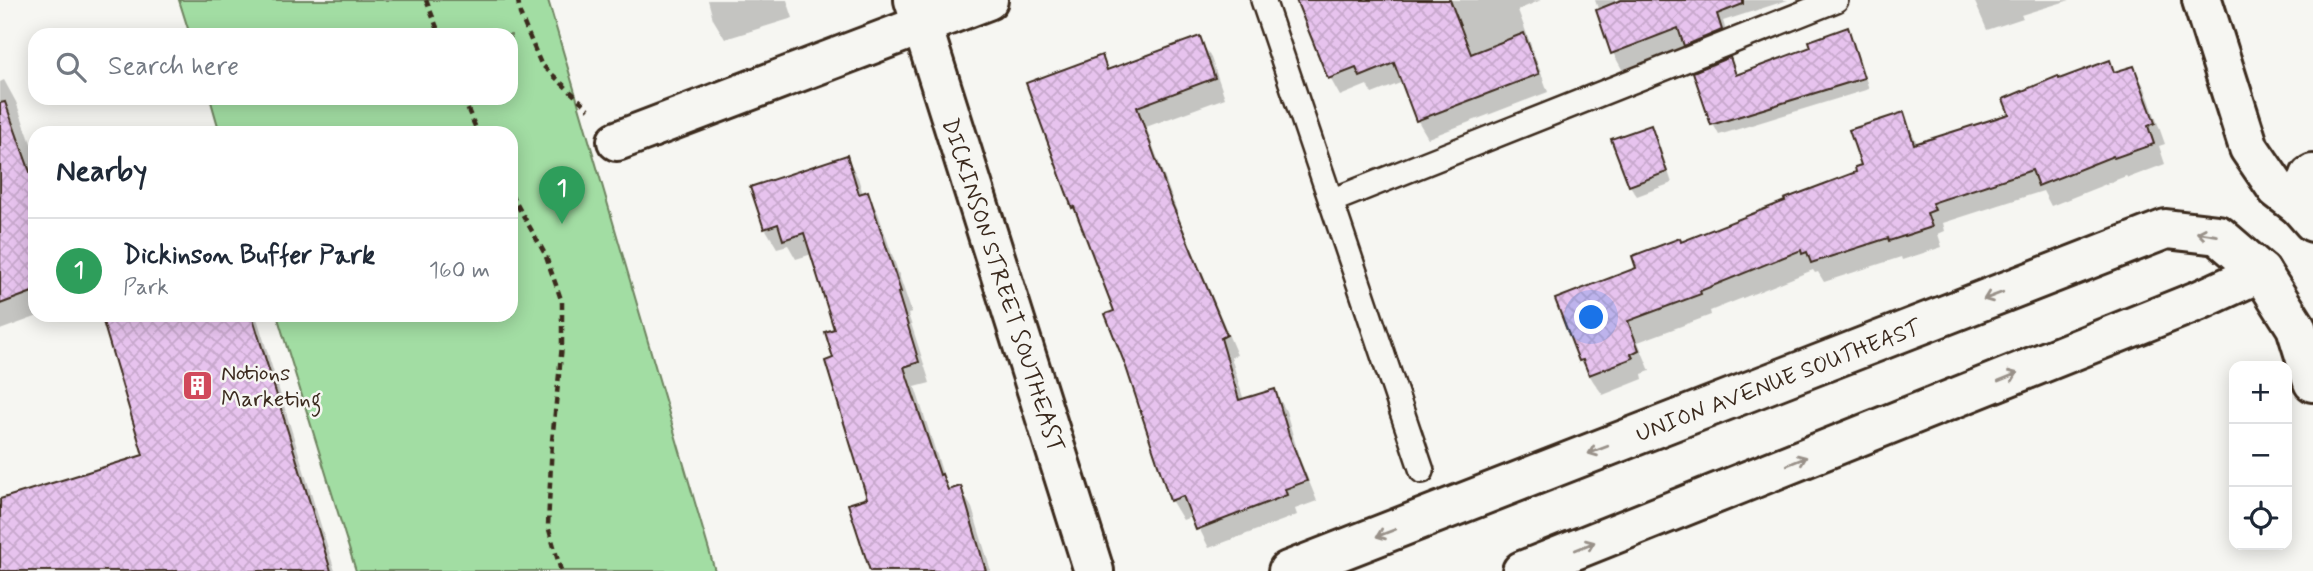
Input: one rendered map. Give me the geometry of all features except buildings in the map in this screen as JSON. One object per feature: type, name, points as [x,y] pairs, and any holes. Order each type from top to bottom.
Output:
[{"type":"street","points":[[617,141],[918,13],[988,0]]},
{"type":"street","points":[[2202,0],[2249,148],[2277,189],[2308,200]]},
{"type":"street","name":"DICKINSON STREET SOUTHEAST","points":[[918,13],[1094,571]]},
{"type":"street","name":"UNION AVENUE SOUTHEAST","points":[[1288,571],[2166,229],[2218,234],[2261,272],[2296,327],[2313,382]]},
{"type":"street","points":[[1522,571],[2200,300],[2261,272]]},
{"type":"lane","points":[[1263,0],[1422,471]]},
{"type":"lane","points":[[1331,201],[1836,0]]},
{"type":"path","points":[[426,0],[437,28]]},
{"type":"path","points":[[518,0],[520,15],[541,64],[617,141]]},
{"type":"path","points":[[466,105],[475,126]]},
{"type":"path","points":[[518,206],[545,254],[562,302],[562,346],[552,441],[548,526],[561,571]]},
{"type":"green space","points":[[179,0],[548,0],[715,571],[356,571],[279,322],[518,322],[518,126],[218,126],[212,105],[518,105],[518,28],[188,28]]},
{"type":"place","name":"Dickinson Buffer Park","points":[[562,224]]},
{"type":"place","name":"Notions Marketing","points":[[198,385]]}]
